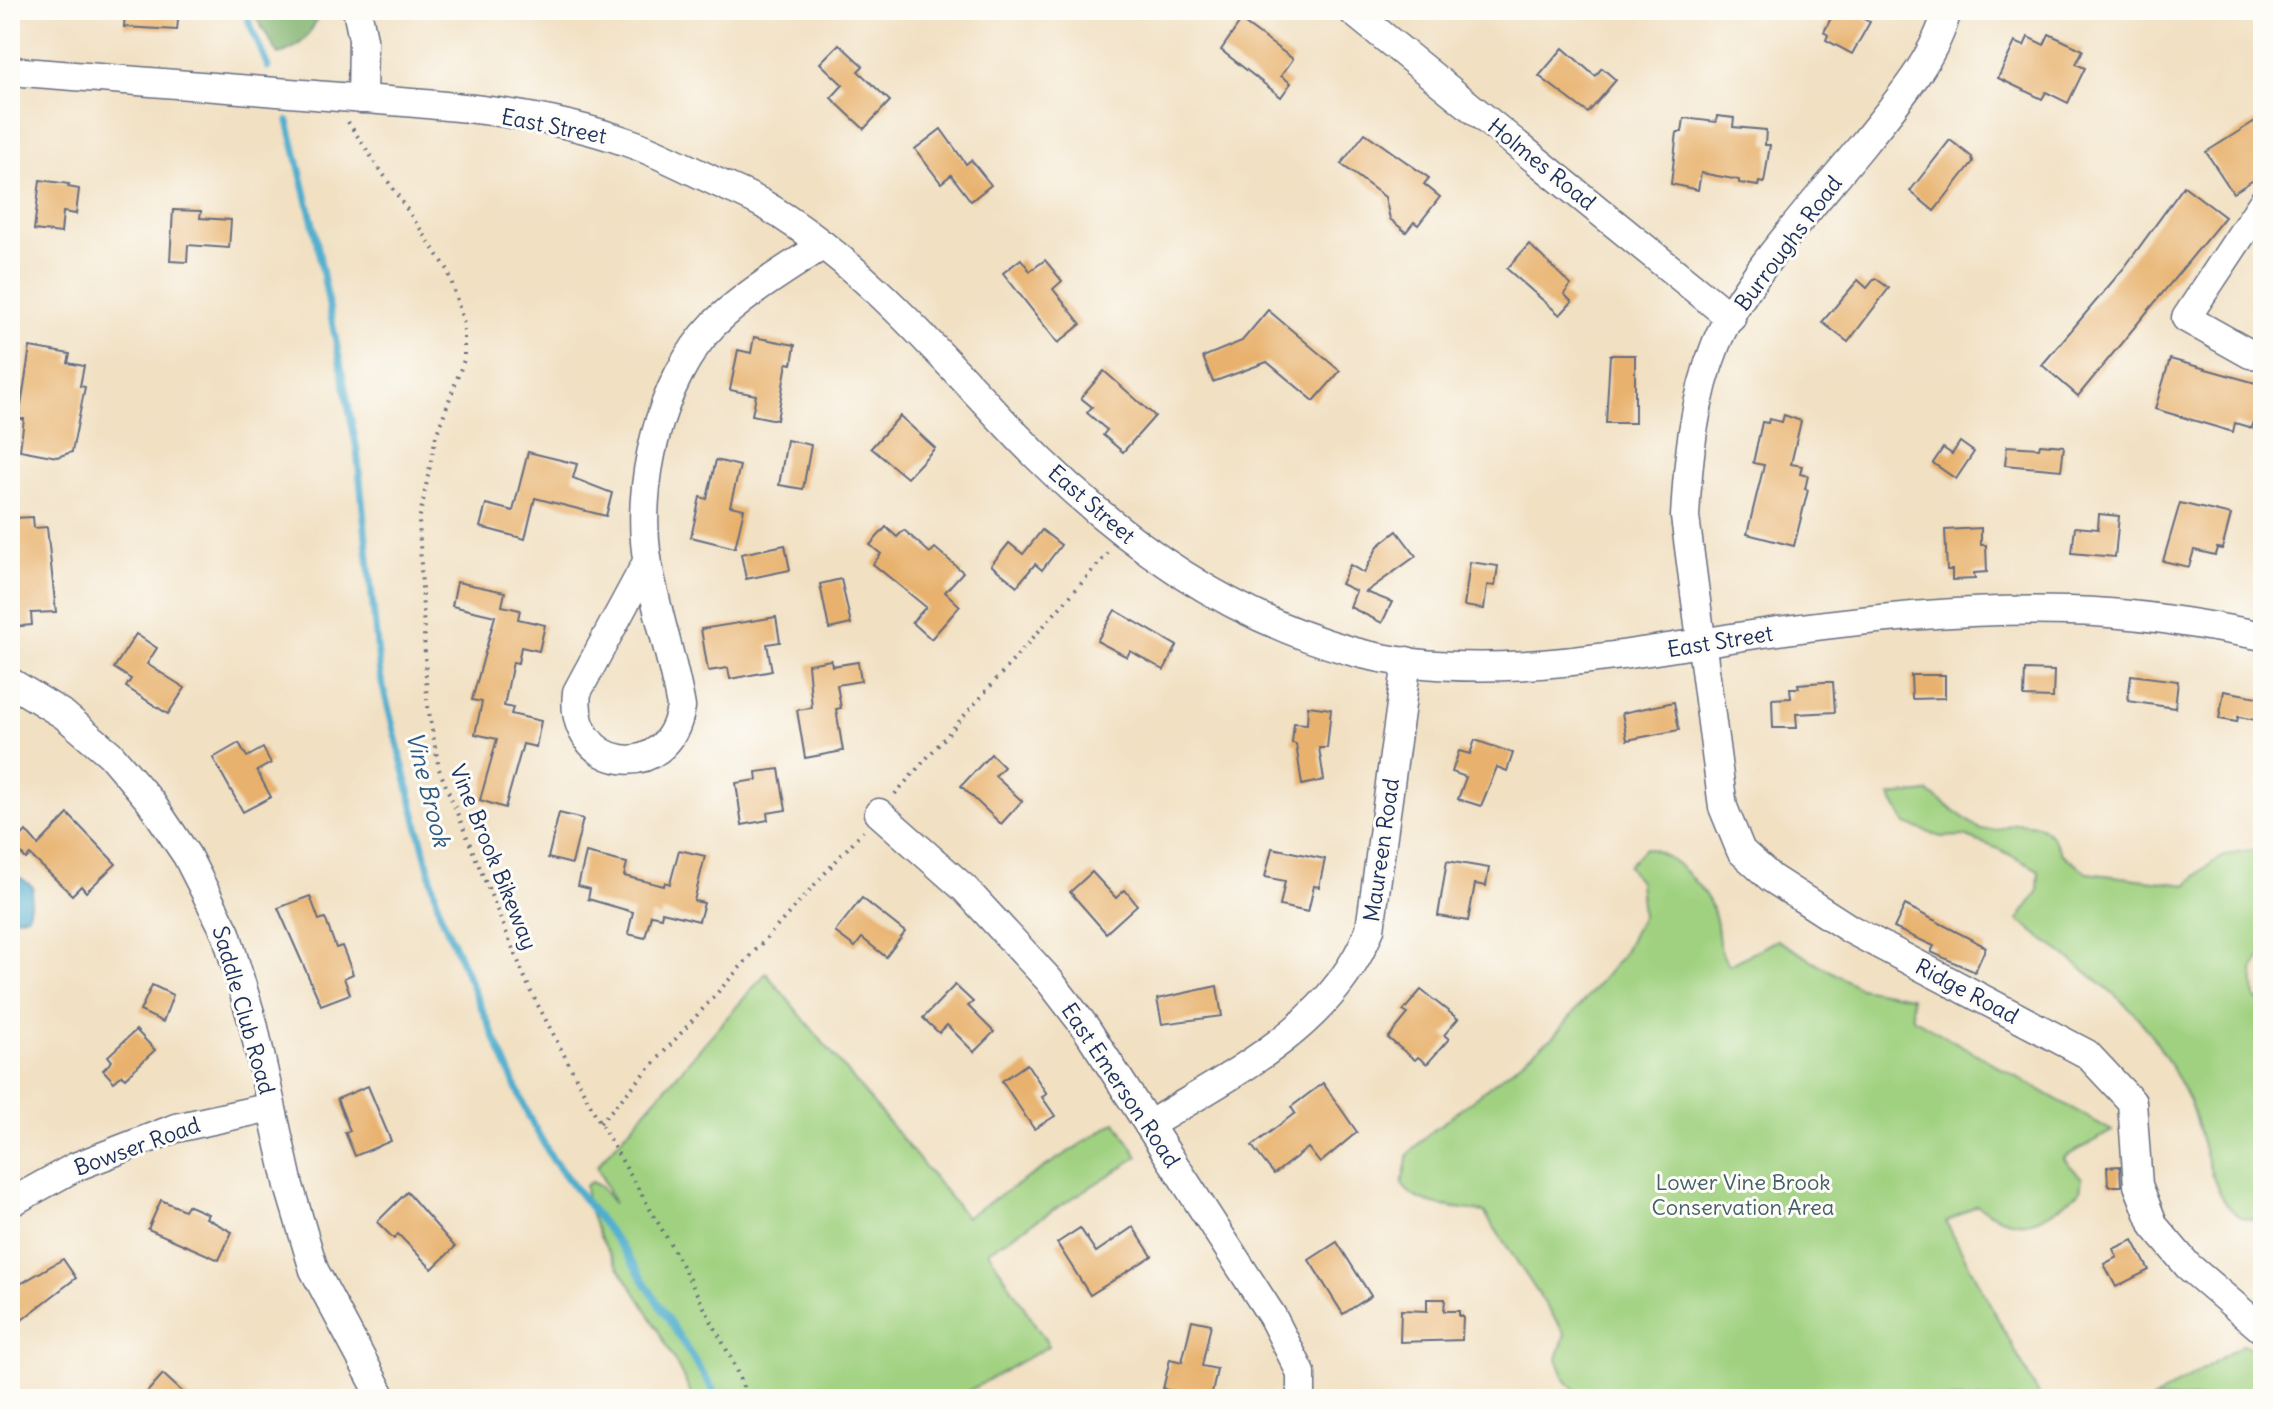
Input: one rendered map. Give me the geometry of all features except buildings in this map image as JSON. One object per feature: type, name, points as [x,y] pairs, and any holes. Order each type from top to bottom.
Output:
[{"type":"street","points":[[354,109],[363,39],[357,10]]},
{"type":"street","name":"Holmes Road","points":[[1351,10],[1731,318]]},
{"type":"street","name":"Burroughs Road","points":[[1704,643],[1686,530],[1687,469],[1697,412],[1717,343],[1754,281],[1885,116],[1942,31],[1947,10]]},
{"type":"street","name":"East Street","points":[[10,71],[354,109],[534,119],[632,143],[762,203],[845,261],[920,332],[1022,441],[1111,526],[1225,602],[1301,636],[1357,653],[1407,661],[1542,664],[1922,616],[2007,610],[2076,611],[2204,625],[2263,636]]},
{"type":"street","points":[[2263,202],[2186,318],[2250,354],[2263,355]]},
{"type":"street","points":[[647,562],[577,692],[575,710],[579,728],[589,743],[603,754],[621,760],[639,759],[663,747],[678,725],[681,707],[647,562],[647,490],[651,457],[670,389],[713,326],[759,288],[823,245]]},
{"type":"street","name":"Ridge Road","points":[[1704,643],[1723,807],[1741,851],[1771,878],[1850,929],[2087,1054],[2132,1102],[2138,1185],[2154,1226],[2188,1266],[2263,1330]]},
{"type":"street","name":"Maureen Road","points":[[1149,1125],[1249,1063],[1304,1023],[1333,996],[1358,960],[1370,929],[1407,661]]},
{"type":"street","name":"Saddle Club Road","points":[[10,682],[64,715],[110,754],[150,801],[187,856],[226,933],[253,1023],[289,1186],[314,1270],[383,1399]]},
{"type":"street","name":"East Emerson Road","points":[[879,813],[965,889],[1049,980],[1086,1028],[1272,1316],[1301,1373],[1301,1399]]},
{"type":"street","name":"Bowser Road","points":[[10,1203],[75,1167],[176,1128],[271,1107]]},
{"type":"path","name":"Vine Brook Bikeway","points":[[354,109],[448,270],[464,324],[464,360],[436,436],[419,521],[427,701],[439,769],[530,990],[600,1123],[719,1334],[748,1399]]},
{"type":"green space","points":[[252,10],[319,10],[314,26],[305,39],[278,54]]},
{"type":"green space","points":[[1928,792],[1981,830],[1995,830],[2016,823],[2038,825],[2052,836],[2061,853],[2088,873],[2187,885],[2203,869],[2221,858],[2241,851],[2263,851],[2263,954],[2253,970],[2255,999],[2263,1002],[2263,1217],[2246,1219],[2233,1211],[2222,1196],[2189,1101],[2169,1062],[2144,1025],[2099,982],[2018,920],[2038,892],[2039,870],[1999,849],[1964,836],[1941,837],[1906,824],[1890,796]]},
{"type":"green space","name":"Lower Vine Brook Conservation Area","points":[[1645,848],[1667,857],[1698,886],[1712,909],[1720,949],[1730,965],[1777,940],[1860,988],[1911,997],[1913,1018],[2112,1131],[2063,1158],[2082,1178],[2080,1191],[2054,1211],[2031,1221],[2019,1222],[1993,1215],[1977,1205],[1946,1222],[2041,1399],[1584,1399],[1566,1381],[1557,1359],[1565,1334],[1484,1212],[1428,1202],[1417,1198],[1402,1184],[1408,1155],[1425,1137],[1554,1036],[1621,957],[1642,916],[1639,881],[1628,866]]},
{"type":"green space","points":[[766,973],[966,1217],[1116,1122],[1138,1157],[988,1251],[1049,1346],[954,1399],[694,1399],[651,1317],[599,1235],[585,1186],[591,1182],[600,1186],[614,1204],[597,1166]]},
{"type":"green space","points":[[2244,1344],[2263,1357],[2263,1399],[2154,1399]]},
{"type":"water","points":[[13,878],[21,878],[33,887],[28,915],[16,918],[10,907]]},
{"type":"waterway","name":"Vine Brook","points":[[244,10],[268,67]]},
{"type":"waterway","name":"Vine Brook","points":[[288,121],[314,228],[357,450],[380,675],[440,913],[530,1119],[553,1160],[626,1253],[719,1399]]}]
